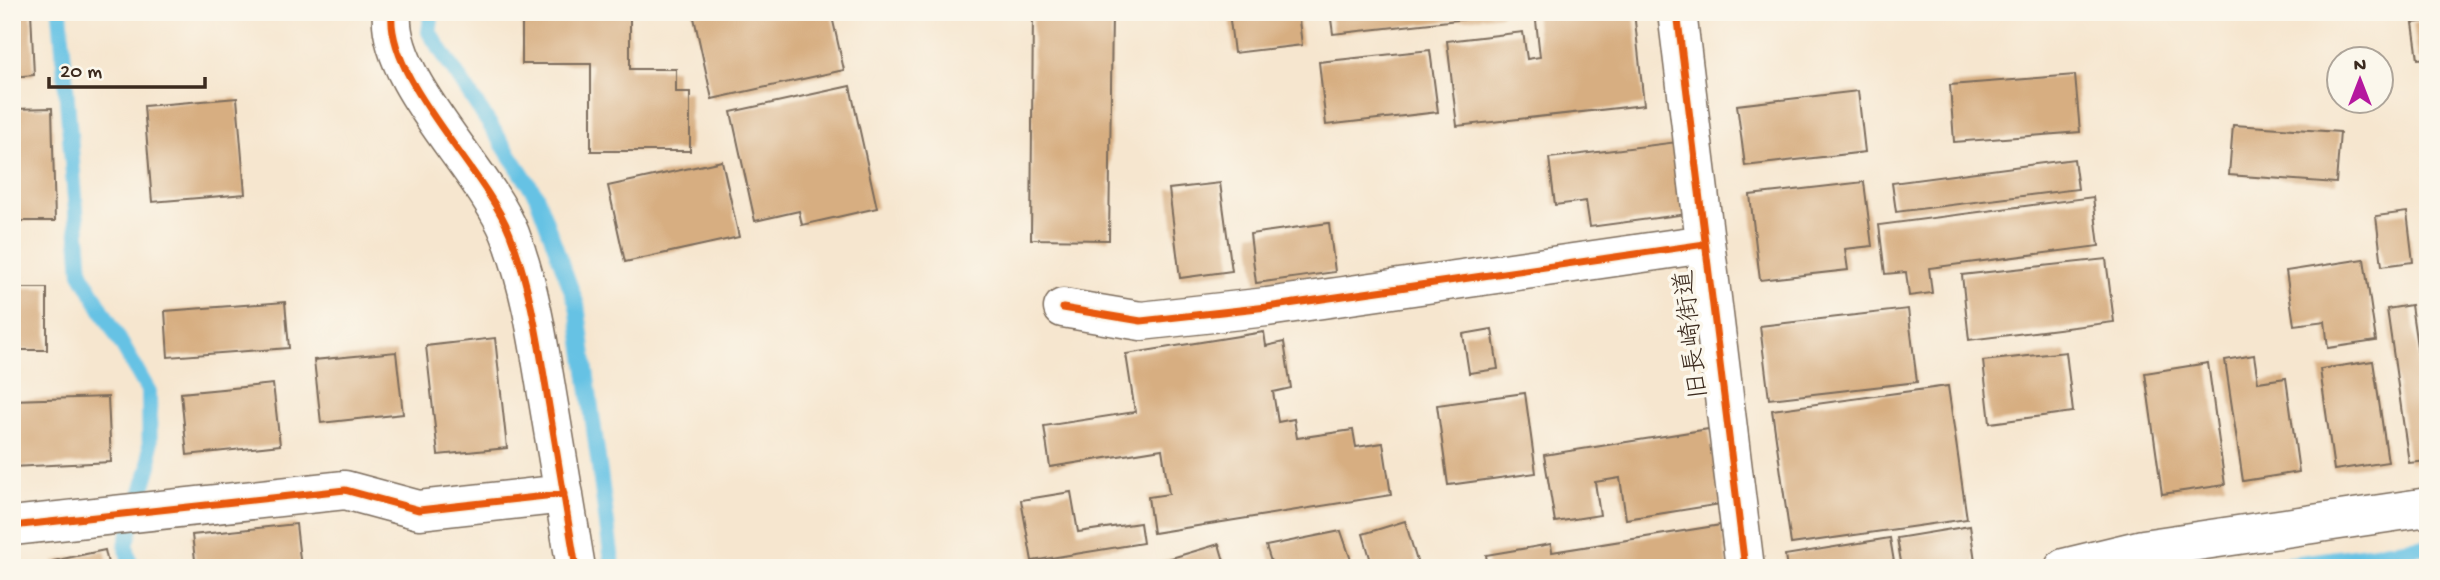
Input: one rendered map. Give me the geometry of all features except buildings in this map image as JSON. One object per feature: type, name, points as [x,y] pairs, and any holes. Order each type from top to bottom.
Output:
[{"type":"street","points":[[391,12],[390,26],[407,75],[470,164],[509,233],[533,310],[576,568]]},
{"type":"street","name":"旧長崎街道","points":[[1676,12],[1745,568]]},
{"type":"street","points":[[1063,308],[1141,321],[1266,307],[1705,244]]},
{"type":"street","points":[[12,526],[345,490],[419,510],[564,494]]},
{"type":"street","points":[[2064,568],[2143,549],[2428,507]]},
{"type":"waterway","points":[[60,12],[81,273],[149,392],[150,465],[126,545],[131,568]]},
{"type":"waterway","points":[[432,12],[429,32],[536,195],[577,305],[613,568]]},
{"type":"waterway","points":[[2262,568],[2428,546]]},
{"type":"cycle path","points":[[392,12],[394,39],[404,67],[439,124],[497,208],[517,254],[537,333],[576,568]]},
{"type":"cycle path","points":[[1677,12],[1745,568]]},
{"type":"cycle path","points":[[1063,308],[1141,321],[1267,307],[1705,244]]},
{"type":"cycle path","points":[[12,526],[345,490],[419,510],[564,494]]}]
